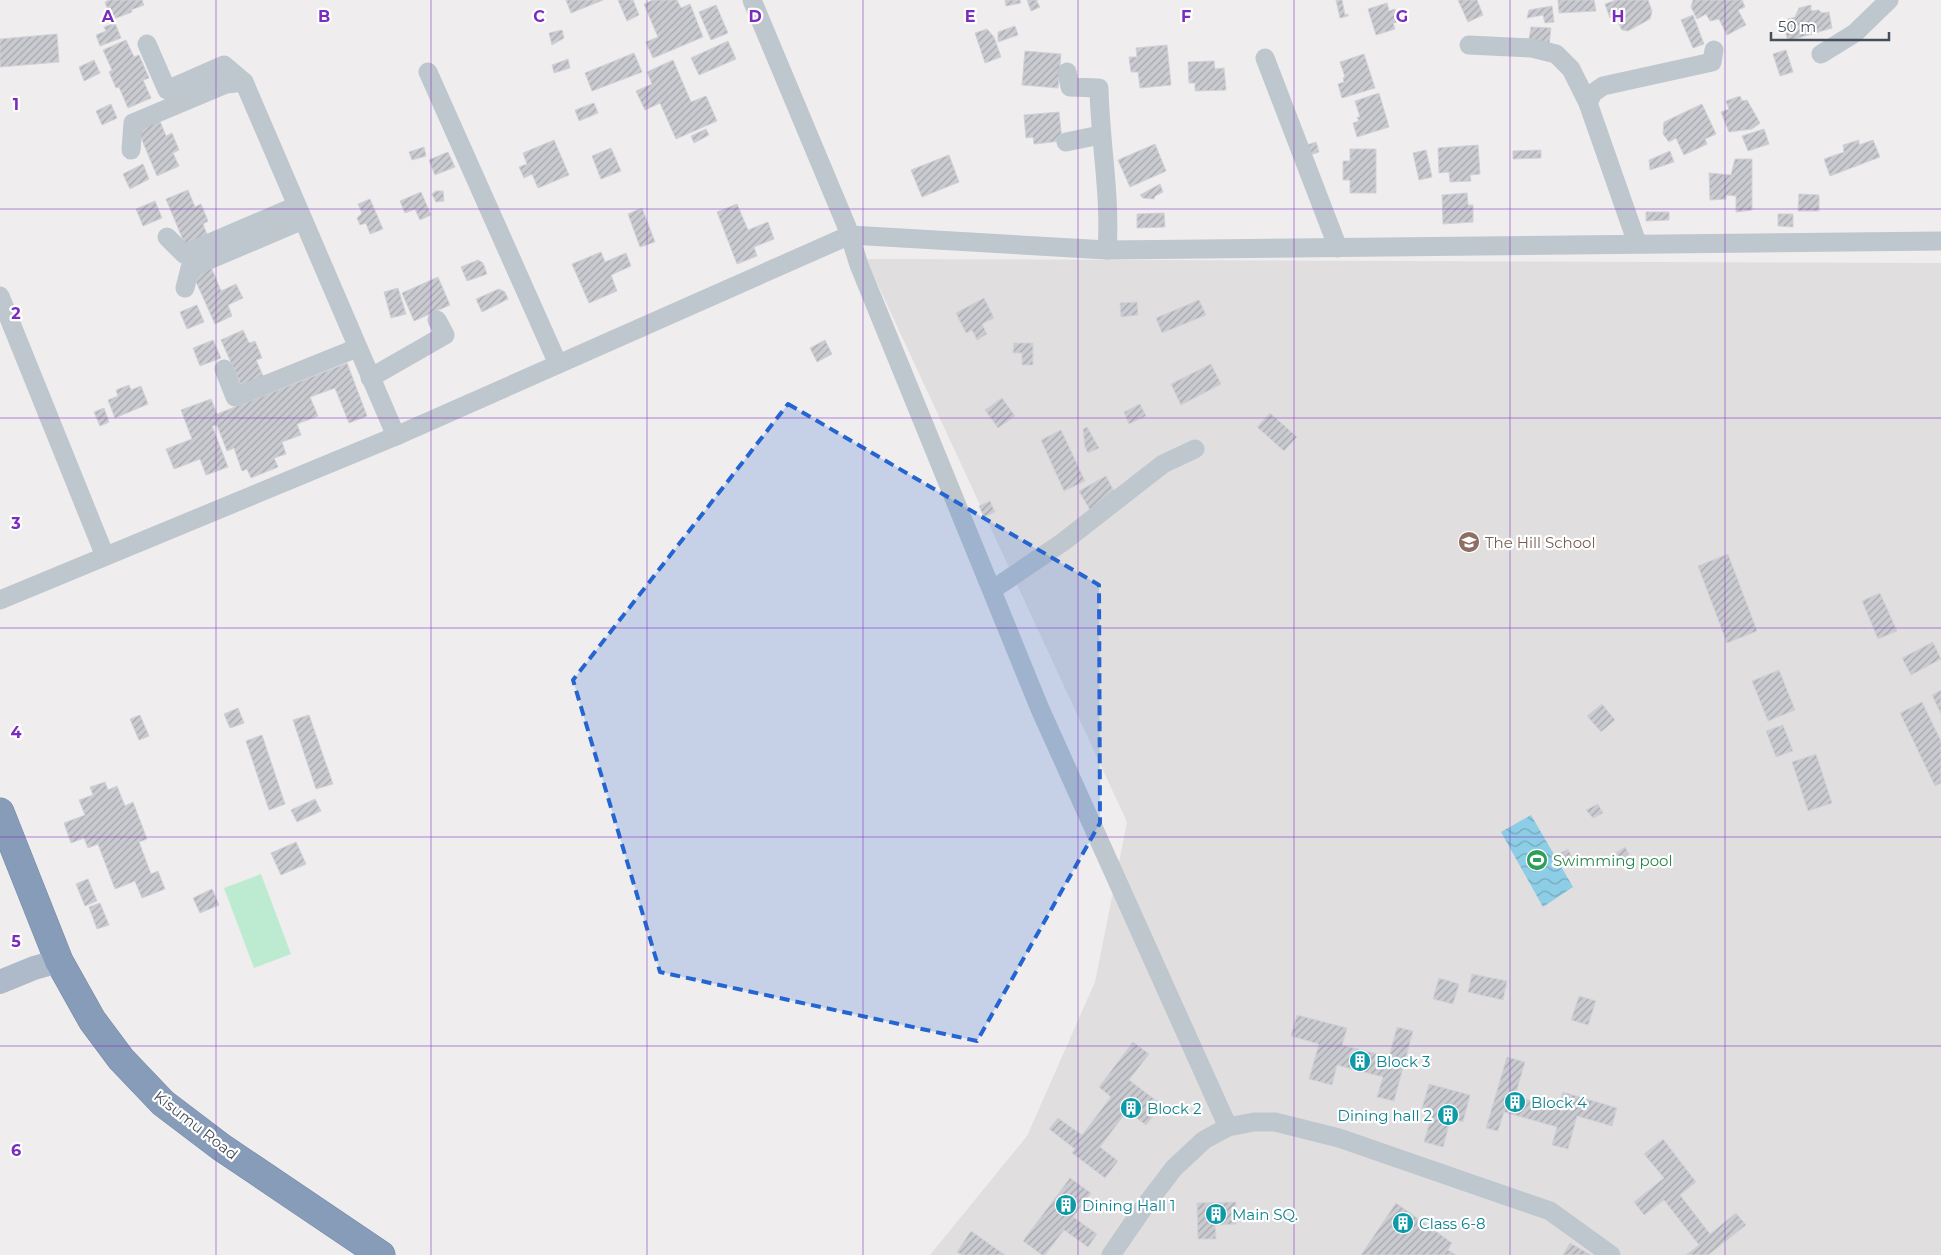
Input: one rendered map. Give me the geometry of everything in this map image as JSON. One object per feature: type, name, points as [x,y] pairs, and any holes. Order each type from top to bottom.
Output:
[{"type":"highway","name":"Kisumu Road","points":[[0,812],[59,961],[92,1020],[121,1058],[163,1103],[221,1146],[381,1255]]},
{"type":"main road","points":[[0,982],[34,968],[59,961]]},
{"type":"street","points":[[752,0],[850,235],[859,265],[1040,709],[1228,1127]]},
{"type":"street","points":[[1821,54],[1855,33],[1889,0]]},
{"type":"street","points":[[147,44],[167,90],[224,65],[244,82],[396,436]]},
{"type":"street","points":[[1469,45],[1532,48],[1556,54],[1571,69],[1588,103],[1637,244]]},
{"type":"street","points":[[1588,103],[1593,93],[1603,86],[1712,62],[1714,50]]},
{"type":"street","points":[[1265,58],[1338,248]]},
{"type":"street","points":[[428,72],[558,364]]},
{"type":"street","points":[[1067,72],[1070,87],[1099,88],[1100,135],[1108,200],[1107,250]]},
{"type":"street","points":[[132,150],[133,123],[226,84],[244,82]]},
{"type":"street","points":[[1066,142],[1100,135]]},
{"type":"street","points":[[167,237],[184,254],[300,213]]},
{"type":"street","points":[[185,288],[190,268],[300,213]]},
{"type":"street","points":[[0,600],[396,436],[850,235],[1107,250],[1941,241]]},
{"type":"street","points":[[0,296],[105,556]]},
{"type":"street","points":[[370,378],[444,335],[438,320]]},
{"type":"street","points":[[224,369],[236,397],[357,348]]},
{"type":"street","points":[[992,590],[1063,542],[1164,464],[1195,449]]},
{"type":"street","points":[[1111,1255],[1174,1168],[1204,1140],[1228,1127],[1254,1122],[1275,1122],[1339,1138],[1550,1211],[1611,1255]]},
{"type":"highlighted area","points":[[788,404],[1099,585],[1100,823],[977,1041],[660,972],[573,680]]},
{"type":"shaded area","name":"The Hill School","points":[[866,259],[1941,263],[1941,1255],[930,1255],[1027,1136],[1095,982],[1127,822]]},
{"type":"green space","points":[[261,874],[291,954],[254,968],[224,888]]},
{"type":"water","name":"Swimming pool","points":[[1531,815],[1573,887],[1543,907],[1501,832]]},
{"type":"building","points":[[109,0],[142,0],[144,5],[111,20],[105,2]]},
{"type":"building","points":[[566,0],[603,0],[571,13]]},
{"type":"building","points":[[618,0],[633,0],[639,15],[627,21]]},
{"type":"building","points":[[653,0],[677,0],[681,8],[690,4],[703,37],[653,58],[646,42],[658,37],[644,4]]},
{"type":"building","points":[[1005,0],[1020,0],[1021,3],[1006,6]]},
{"type":"building","points":[[1027,0],[1036,0],[1040,7],[1031,11]]},
{"type":"building","points":[[1336,0],[1342,0],[1345,15],[1348,14],[1348,16],[1340,18]]},
{"type":"building","points":[[1458,0],[1477,0],[1483,15],[1468,22]]},
{"type":"building","points":[[1558,0],[1594,0],[1596,11],[1559,13]]},
{"type":"building","points":[[1616,0],[1648,0],[1652,11],[1650,19],[1628,31],[1622,30],[1616,18],[1610,18],[1605,4]]},
{"type":"building","points":[[1693,0],[1742,0],[1745,7],[1738,10],[1746,25],[1727,35],[1719,19],[1710,21],[1706,14],[1697,19],[1691,7]]},
{"type":"building","points":[[1387,3],[1389,11],[1395,9],[1399,22],[1393,23],[1395,29],[1376,35],[1368,9]]},
{"type":"building","points":[[716,5],[728,33],[711,40],[699,12]]},
{"type":"building","points":[[1811,5],[1811,11],[1829,12],[1832,28],[1788,41],[1782,21],[1795,17],[1799,8]]},
{"type":"building","points":[[1552,6],[1554,22],[1545,23],[1543,15],[1527,18],[1529,10]]},
{"type":"building","points":[[1693,15],[1704,44],[1693,48],[1681,20]]},
{"type":"building","points":[[115,23],[121,38],[100,46],[96,35],[106,31],[104,27]]},
{"type":"building","points":[[1015,26],[1018,35],[998,42],[998,32]]},
{"type":"building","points":[[1531,27],[1551,28],[1549,46],[1528,45]]},
{"type":"building","points":[[987,29],[994,37],[1001,57],[985,63],[975,33]]},
{"type":"building","points":[[562,30],[564,38],[552,45],[549,33]]},
{"type":"building","points":[[57,34],[59,62],[0,67],[0,39]]},
{"type":"building","points":[[126,40],[134,57],[139,55],[149,78],[143,80],[151,98],[128,108],[119,87],[116,88],[109,72],[112,70],[103,50]]},
{"type":"building","points":[[728,41],[736,59],[699,75],[691,58]]},
{"type":"building","points":[[1167,45],[1171,85],[1140,88],[1138,72],[1131,72],[1129,57],[1137,57],[1136,48]]},
{"type":"building","points":[[1786,50],[1793,72],[1780,76],[1773,54]]},
{"type":"building","points":[[1025,51],[1061,54],[1058,88],[1022,85]]},
{"type":"building","points":[[634,53],[642,72],[592,91],[585,73]]},
{"type":"building","points":[[1364,54],[1375,88],[1342,98],[1338,84],[1344,82],[1343,78],[1345,77],[1340,62]]},
{"type":"building","points":[[568,59],[570,68],[554,73],[552,65]]},
{"type":"building","points":[[94,60],[100,73],[84,81],[79,67]]},
{"type":"building","points":[[673,60],[691,102],[706,96],[717,121],[676,139],[660,103],[645,110],[636,91],[652,84],[647,72]]},
{"type":"building","points":[[1214,61],[1215,69],[1224,68],[1226,90],[1195,91],[1195,83],[1189,83],[1188,62]]},
{"type":"building","points":[[1379,93],[1389,127],[1357,137],[1353,123],[1359,121],[1357,117],[1360,117],[1355,101]]},
{"type":"building","points":[[1740,96],[1742,101],[1747,100],[1760,123],[1752,129],[1729,132],[1721,112],[1729,109],[1726,101]]},
{"type":"building","points":[[594,103],[598,113],[579,121],[575,110]]},
{"type":"building","points":[[111,104],[117,118],[102,125],[96,111]]},
{"type":"building","points":[[1702,104],[1716,134],[1705,139],[1707,144],[1684,155],[1676,138],[1669,142],[1663,134],[1664,122]]},
{"type":"building","points":[[1059,112],[1062,141],[1034,144],[1033,137],[1026,138],[1024,115]]},
{"type":"building","points":[[159,119],[166,136],[172,133],[179,150],[173,153],[179,166],[157,176],[137,128]]},
{"type":"building","points":[[706,129],[709,135],[694,143],[691,136]]},
{"type":"building","points":[[1764,129],[1769,144],[1748,151],[1742,136]]},
{"type":"building","points":[[554,140],[569,175],[538,188],[532,174],[524,178],[519,167],[527,164],[523,153]]},
{"type":"building","points":[[1859,140],[1859,145],[1873,140],[1880,157],[1830,176],[1824,159],[1844,152],[1843,145]]},
{"type":"building","points":[[1316,142],[1319,152],[1307,156],[1304,146]]},
{"type":"building","points":[[1155,144],[1166,171],[1130,187],[1118,160]]},
{"type":"building","points":[[1478,145],[1480,174],[1470,175],[1471,181],[1450,182],[1449,172],[1439,173],[1438,148]]},
{"type":"building","points":[[424,147],[426,156],[412,160],[409,152]]},
{"type":"building","points":[[611,148],[621,171],[601,179],[592,156]]},
{"type":"building","points":[[1350,149],[1376,149],[1376,193],[1350,193],[1350,180],[1343,180],[1343,161],[1350,161]]},
{"type":"building","points":[[1426,150],[1432,177],[1419,180],[1413,153]]},
{"type":"building","points":[[1541,150],[1541,158],[1513,159],[1513,151]]},
{"type":"building","points":[[1670,151],[1674,162],[1650,170],[1649,160]]},
{"type":"building","points":[[448,152],[455,167],[435,175],[429,160]]},
{"type":"building","points":[[949,155],[959,182],[922,197],[911,170]]},
{"type":"building","points":[[1735,159],[1752,159],[1752,210],[1736,212],[1736,196],[1726,195],[1726,199],[1710,200],[1709,173],[1731,175]]},
{"type":"building","points":[[143,164],[149,179],[130,189],[123,174]]},
{"type":"building","points":[[1160,184],[1163,192],[1155,196],[1154,199],[1143,198],[1140,195]]},
{"type":"building","points":[[188,190],[195,207],[201,204],[208,221],[203,224],[208,237],[186,247],[166,199]]},
{"type":"building","points":[[436,191],[443,191],[444,201],[436,202],[432,194]]},
{"type":"building","points":[[421,192],[431,215],[420,220],[415,209],[405,213],[400,201]]},
{"type":"building","points":[[1467,193],[1468,205],[1473,205],[1473,222],[1443,224],[1442,195]]},
{"type":"building","points":[[1799,194],[1819,195],[1819,211],[1798,211]]},
{"type":"building","points":[[370,199],[383,229],[370,234],[366,223],[360,225],[357,218],[362,213],[358,204]]},
{"type":"building","points":[[155,201],[162,218],[143,226],[136,209]]},
{"type":"building","points":[[737,204],[748,230],[768,222],[774,239],[754,247],[757,256],[737,264],[717,212]]},
{"type":"building","points":[[642,208],[655,242],[640,247],[628,214]]},
{"type":"building","points":[[1646,212],[1669,212],[1669,220],[1646,221]]},
{"type":"building","points":[[1164,213],[1165,227],[1137,228],[1137,214]]},
{"type":"building","points":[[1778,214],[1793,214],[1793,227],[1778,226]]},
{"type":"building","points":[[601,252],[605,262],[626,253],[631,266],[611,275],[617,291],[589,303],[572,264]]},
{"type":"building","points":[[478,260],[483,263],[487,274],[467,281],[461,267]]},
{"type":"building","points":[[211,267],[221,291],[236,284],[243,298],[228,305],[232,316],[215,324],[193,275]]},
{"type":"building","points":[[438,277],[450,305],[414,321],[402,293]]},
{"type":"building","points":[[398,288],[406,314],[391,318],[384,292]]},
{"type":"building","points":[[499,289],[505,292],[508,299],[482,312],[476,299]]},
{"type":"building","points":[[984,298],[994,318],[982,324],[987,334],[977,340],[972,330],[966,333],[956,313]]},
{"type":"building","points":[[1199,300],[1206,315],[1162,333],[1156,318]]},
{"type":"building","points":[[1137,302],[1138,315],[1121,317],[1120,303]]},
{"type":"building","points":[[197,305],[204,322],[187,329],[180,312]]},
{"type":"building","points":[[243,330],[249,343],[255,341],[262,358],[256,360],[264,378],[242,387],[221,340]]},
{"type":"building","points":[[213,340],[221,358],[200,366],[193,348]]},
{"type":"building","points":[[825,340],[832,354],[817,362],[810,348]]},
{"type":"building","points":[[1014,343],[1033,343],[1033,365],[1022,365],[1022,353],[1013,353]]},
{"type":"building","points":[[347,363],[367,416],[349,423],[335,388],[310,397],[318,416],[297,424],[301,435],[282,442],[286,454],[274,458],[278,467],[251,478],[247,469],[242,471],[234,448],[227,451],[217,425],[212,426],[228,467],[206,475],[200,459],[174,469],[166,449],[192,439],[181,410],[211,399],[217,414]]},
{"type":"building","points":[[1211,364],[1221,384],[1181,405],[1171,384]]},
{"type":"building","points":[[129,385],[131,390],[141,386],[148,404],[115,418],[108,400],[118,396],[116,390]]},
{"type":"building","points":[[1002,398],[1015,416],[998,428],[985,410]]},
{"type":"building","points":[[1140,404],[1146,416],[1129,424],[1124,412]]},
{"type":"building","points":[[104,408],[109,422],[100,426],[94,412]]},
{"type":"building","points":[[1270,413],[1297,437],[1284,451],[1257,427]]},
{"type":"building","points":[[1087,427],[1099,448],[1088,453],[1085,447],[1083,429]]},
{"type":"building","points":[[1061,430],[1085,481],[1064,491],[1041,440]]},
{"type":"building","points":[[1106,476],[1116,495],[1090,510],[1079,491]]},
{"type":"building","points":[[990,501],[995,512],[984,517],[979,506]]},
{"type":"building","points":[[1728,554],[1757,631],[1727,643],[1698,566]]},
{"type":"building","points":[[1880,593],[1897,631],[1878,639],[1862,601]]},
{"type":"building","points":[[1933,642],[1941,659],[1911,675],[1902,658]]},
{"type":"building","points":[[1779,670],[1795,710],[1768,721],[1752,681]]},
{"type":"building","points":[[1941,690],[1941,714],[1932,695]]},
{"type":"building","points":[[1922,702],[1941,741],[1941,783],[1935,786],[1900,713]]},
{"type":"building","points":[[1602,704],[1615,720],[1601,732],[1587,716]]},
{"type":"building","points":[[238,708],[244,723],[230,728],[224,714]]},
{"type":"building","points":[[140,715],[149,736],[139,740],[130,719]]},
{"type":"building","points":[[309,715],[333,784],[316,789],[293,720]]},
{"type":"building","points":[[1783,725],[1793,751],[1776,757],[1766,731]]},
{"type":"building","points":[[262,735],[285,804],[269,810],[246,741]]},
{"type":"building","points":[[1816,754],[1832,803],[1808,811],[1792,762]]},
{"type":"building","points":[[105,782],[108,790],[117,786],[125,806],[133,802],[147,839],[139,842],[151,874],[158,871],[165,889],[142,898],[135,881],[115,889],[98,844],[88,848],[84,838],[71,843],[64,823],[85,815],[79,800],[93,795],[90,787]]},
{"type":"building","points":[[315,799],[321,811],[297,822],[291,810]]},
{"type":"building","points":[[1598,804],[1603,813],[1593,818],[1586,810]]},
{"type":"building","points":[[296,842],[306,864],[281,875],[271,853]]},
{"type":"building","points":[[1625,847],[1629,854],[1620,860],[1616,853]]},
{"type":"building","points":[[1568,849],[1573,859],[1562,865],[1557,855]]},
{"type":"building","points":[[88,879],[97,901],[85,906],[76,884]]},
{"type":"building","points":[[212,889],[219,905],[200,913],[193,898]]},
{"type":"building","points":[[100,903],[109,925],[97,929],[89,907]]},
{"type":"building","points":[[1472,974],[1507,981],[1503,1000],[1468,992]]},
{"type":"building","points":[[1439,978],[1459,984],[1453,1004],[1433,999]]},
{"type":"building","points":[[1579,996],[1596,1001],[1588,1025],[1571,1020]]},
{"type":"building","name":"Block 3","points":[[1297,1015],[1347,1028],[1342,1045],[1389,1057],[1397,1027],[1413,1031],[1394,1101],[1377,1097],[1383,1077],[1337,1065],[1332,1085],[1309,1079],[1319,1044],[1291,1036]]},
{"type":"building","name":"Block 2","points":[[1133,1042],[1149,1054],[1129,1080],[1162,1105],[1146,1125],[1127,1111],[1100,1147],[1118,1161],[1105,1178],[1072,1153],[1075,1149],[1049,1129],[1058,1118],[1082,1135],[1111,1097],[1099,1087]]},
{"type":"building","name":"Block 4","points":[[1507,1057],[1525,1062],[1515,1096],[1558,1108],[1563,1092],[1617,1108],[1612,1126],[1577,1116],[1568,1149],[1552,1145],[1557,1127],[1504,1112],[1498,1131],[1486,1128]]},
{"type":"building","name":"Dining hall 2","points":[[1429,1084],[1470,1095],[1463,1122],[1451,1118],[1443,1147],[1424,1142],[1433,1111],[1422,1108]]},
{"type":"building","points":[[1663,1139],[1696,1182],[1680,1195],[1710,1234],[1736,1213],[1746,1225],[1708,1255],[1686,1255],[1699,1245],[1664,1200],[1644,1215],[1634,1202],[1664,1178],[1644,1154]]},
{"type":"building","name":"Dining Hall 1","points":[[1070,1178],[1091,1193],[1073,1217],[1097,1234],[1088,1247],[1064,1230],[1045,1255],[1042,1255],[1023,1241]]},
{"type":"building","name":"Main SQ.","points":[[1236,1202],[1236,1224],[1215,1225],[1216,1239],[1198,1239],[1197,1203]]},
{"type":"building","name":"Class 6-8","points":[[1396,1203],[1452,1243],[1448,1250],[1456,1255],[1361,1255]]},
{"type":"building","points":[[971,1231],[1005,1255],[962,1255],[957,1252]]},
{"type":"building","points":[[1570,1243],[1591,1255],[1563,1255]]},
{"type":"place","name":"The Hill School","points":[[1469,542]]},
{"type":"place","name":"Swimming pool","points":[[1537,860]]},
{"type":"place","name":"Block 3","points":[[1360,1061]]},
{"type":"place","name":"Block 4","points":[[1515,1102]]},
{"type":"place","name":"Block 2","points":[[1131,1108]]},
{"type":"place","name":"Dining hall 2","points":[[1448,1115]]},
{"type":"place","name":"Dining Hall 1","points":[[1066,1205]]},
{"type":"place","name":"Main SQ.","points":[[1216,1214]]},
{"type":"place","name":"Class 6-8","points":[[1403,1223]]}]
